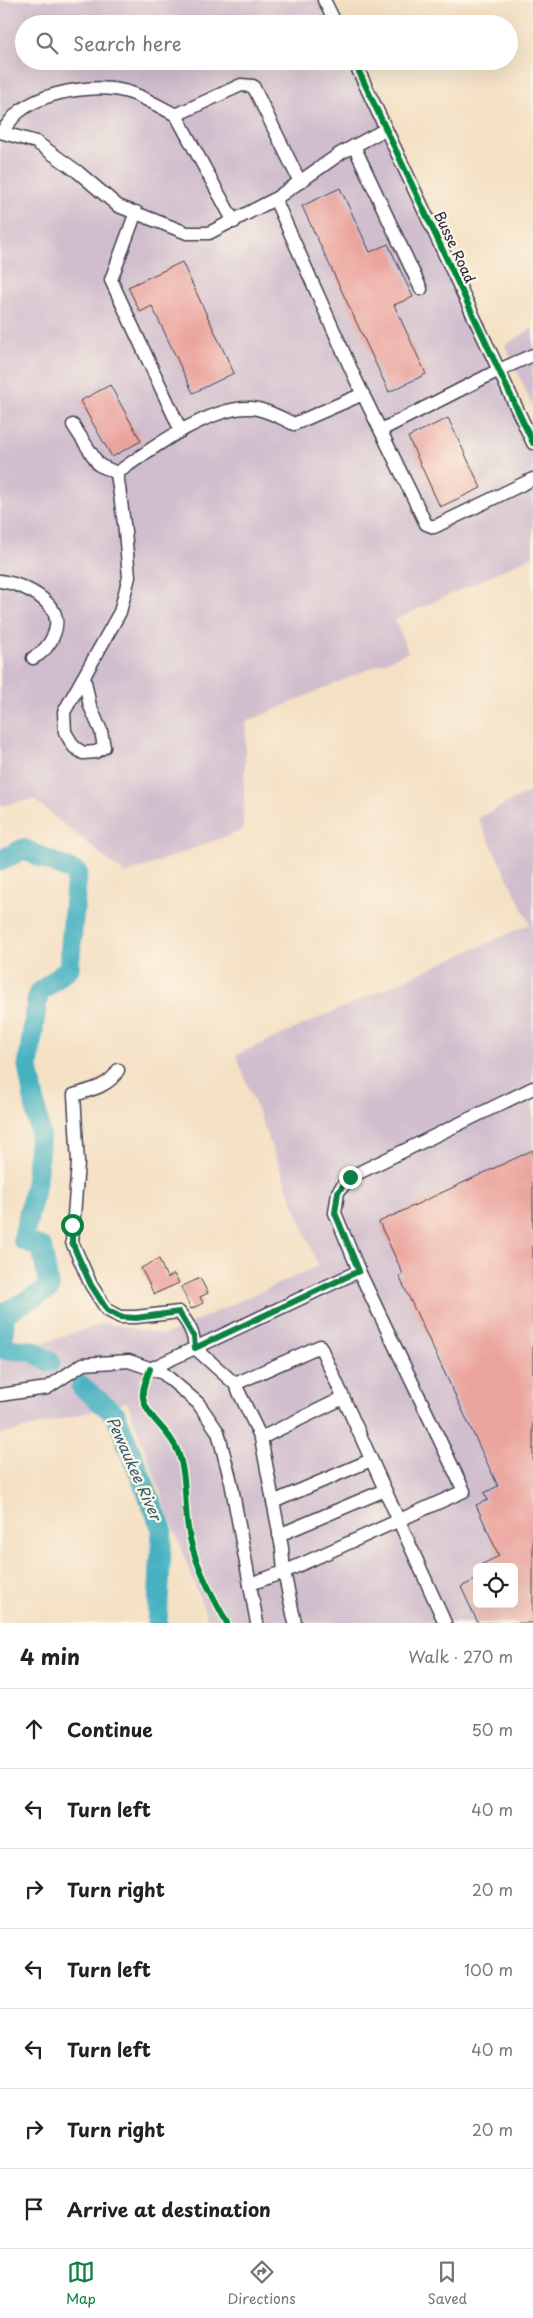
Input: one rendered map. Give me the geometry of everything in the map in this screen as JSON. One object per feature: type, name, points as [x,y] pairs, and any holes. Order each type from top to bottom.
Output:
[{"type":"street","points":[[324,0],[332,15]]},
{"type":"street","name":"Busse Road","points":[[358,70],[533,443]]},
{"type":"street","points":[[176,115],[241,85],[253,86],[300,182]]},
{"type":"street","points":[[234,222],[176,115],[133,94],[104,89],[55,93],[36,101],[19,112],[1,132],[36,142],[78,172],[118,206],[187,232],[209,232],[234,222],[275,199],[354,146],[386,129]]},
{"type":"street","points":[[354,146],[421,289]]},
{"type":"street","points":[[275,199],[363,394],[426,524],[434,526],[533,480]]},
{"type":"street","points":[[136,212],[112,280],[181,431]]},
{"type":"street","points":[[380,430],[498,370],[533,355]]},
{"type":"street","points":[[117,473],[170,436],[224,412],[251,408],[276,415],[294,424],[363,394]]},
{"type":"street","points":[[73,425],[99,465],[117,473]]},
{"type":"street","points":[[84,677],[90,706],[101,731],[104,746],[96,752],[83,753],[74,748],[65,732],[64,712],[120,612],[129,577],[117,473]]},
{"type":"street","points":[[0,581],[12,583],[34,594],[50,605],[56,616],[56,630],[50,642],[40,654],[33,658]]},
{"type":"street","points":[[118,1070],[113,1079],[92,1090],[74,1095],[78,1163],[72,1242],[91,1285],[107,1310],[120,1317],[136,1318],[179,1312],[194,1337],[195,1348],[235,1384],[261,1438],[284,1572],[295,1623]]},
{"type":"street","points":[[250,1584],[284,1572],[464,1492],[359,1271],[335,1213],[338,1192],[350,1177],[533,1088]]},
{"type":"street","points":[[150,1368],[359,1271]]},
{"type":"street","points":[[235,1384],[320,1346],[445,1623]]},
{"type":"street","points":[[0,1395],[48,1388],[83,1364],[129,1361],[162,1373],[198,1403],[218,1432],[231,1482],[257,1623]]},
{"type":"street","points":[[261,1438],[343,1398]]},
{"type":"street","points":[[273,1502],[371,1460]]},
{"type":"street","points":[[279,1535],[385,1490]]},
{"type":"shaded area","points":[[0,0],[324,0],[332,15],[15,15],[15,70],[358,70],[533,443],[533,556],[395,620],[408,652],[246,722],[243,830],[125,874],[33,799],[0,806]]},
{"type":"shaded area","points":[[533,328],[533,406],[505,345]]},
{"type":"shaded area","points":[[533,790],[533,1623],[209,1623],[127,1402],[0,1435],[0,1357],[105,1323],[164,1335],[318,1266],[236,1055],[530,924],[478,818]]},
{"type":"building","points":[[340,188],[370,252],[388,244],[413,297],[394,305],[426,374],[389,392],[302,206]]},
{"type":"building","points":[[182,262],[234,373],[193,393],[152,306],[140,312],[128,287]]},
{"type":"building","points":[[110,385],[141,441],[112,457],[80,401]]},
{"type":"building","points":[[448,418],[481,488],[440,507],[408,437]]},
{"type":"building","points":[[533,1150],[533,1623],[478,1623],[461,1587],[473,1581],[473,1608],[518,1608],[518,1563],[484,1563],[499,1556],[476,1505],[488,1500],[484,1493],[498,1486],[399,1276],[403,1274],[379,1222]]},
{"type":"building","points":[[159,1259],[167,1278],[174,1274],[179,1283],[154,1294],[141,1268]]},
{"type":"building","points":[[200,1278],[208,1293],[200,1297],[203,1303],[191,1309],[181,1287]]},
{"type":"waterway","name":"Pewaukee River","points":[[0,861],[23,849],[77,873],[69,968],[38,994],[28,1066],[40,1133],[36,1183],[23,1240],[42,1248],[49,1289],[4,1313],[3,1349],[33,1351],[50,1362]]},
{"type":"waterway","name":"Pewaukee River","points":[[81,1386],[115,1414],[162,1529],[157,1623]]},
{"type":"cycle path","points":[[358,70],[533,443]]},
{"type":"cycle path","points":[[150,1369],[143,1389],[144,1402],[150,1414],[170,1438],[178,1452],[184,1480],[190,1541],[203,1577],[227,1623]]},
{"type":"route","points":[[72,1225],[72,1242],[91,1285],[107,1310],[120,1317],[136,1318],[179,1312],[187,1321],[194,1337],[195,1348],[359,1271],[335,1213],[338,1192],[350,1177]]}]
